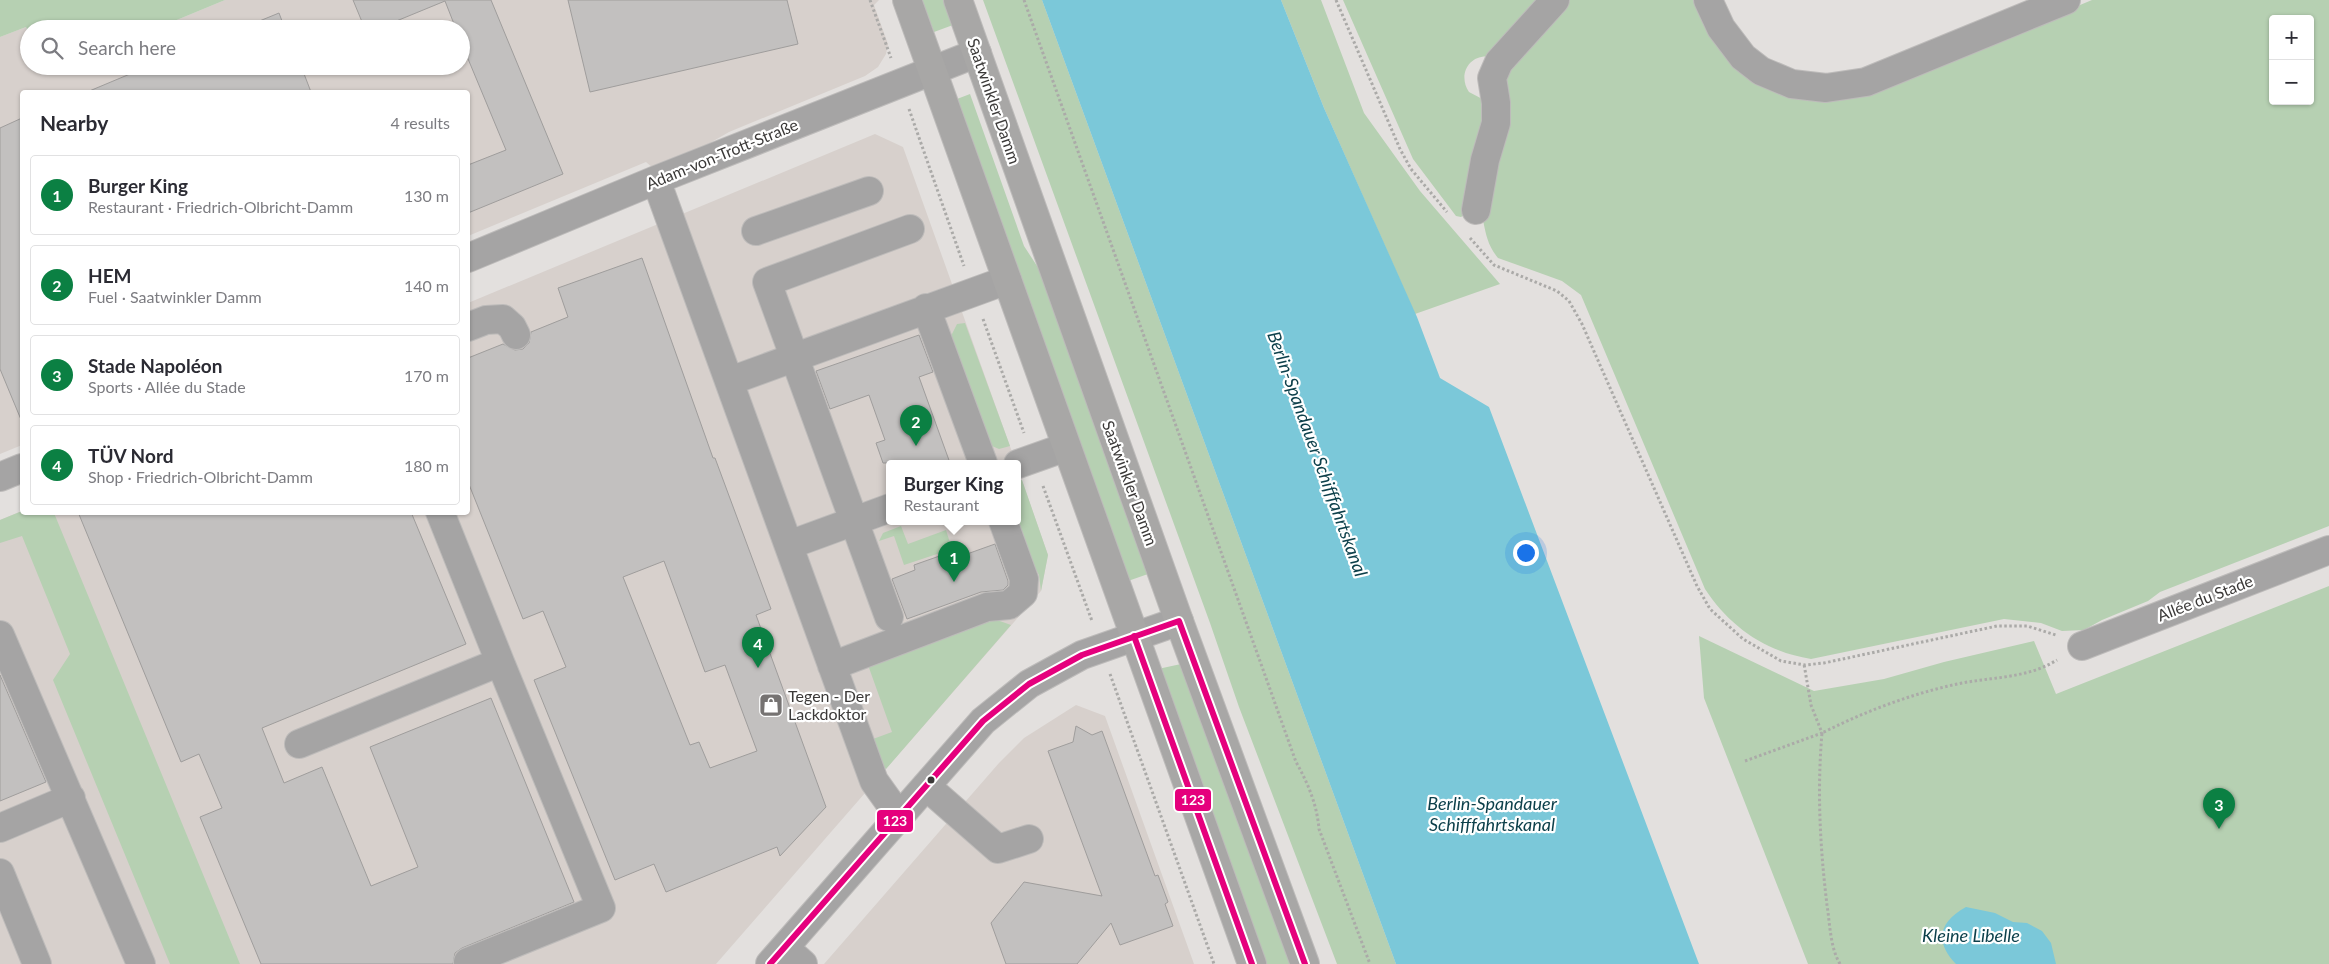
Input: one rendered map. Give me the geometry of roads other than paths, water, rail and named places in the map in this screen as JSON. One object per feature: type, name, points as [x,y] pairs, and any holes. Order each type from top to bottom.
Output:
[{"type":"main road","points":[[907,0],[1252,964]]},
{"type":"main road","name":"Saatwinkler Damm","points":[[958,0],[1178,621],[1305,964]]},
{"type":"street","points":[[1463,213],[1485,160],[1496,123],[1496,103],[1492,78],[1499,62],[1555,0]]},
{"type":"street","points":[[1708,0],[1721,28],[1743,57],[1761,71],[1792,84],[1826,88],[1866,82],[2066,0]]},
{"type":"street","name":"Adam-von-Trott-Straße","points":[[470,257],[656,180],[977,53]]},
{"type":"street","points":[[656,180],[874,780],[899,816]]},
{"type":"street","points":[[756,231],[869,191]]},
{"type":"street","points":[[889,617],[767,282],[910,229]]},
{"type":"street","points":[[730,382],[926,308],[1007,280]]},
{"type":"street","points":[[926,308],[982,460]]},
{"type":"street","points":[[470,326],[486,320],[503,319],[512,327],[516,336]]},
{"type":"street","points":[[1021,463],[1066,447]]},
{"type":"street","points":[[0,477],[20,469]]},
{"type":"street","points":[[790,545],[886,509]]},
{"type":"street","points":[[441,515],[601,908],[468,962]]},
{"type":"street","points":[[832,666],[987,607],[1009,605],[1022,593],[1024,579],[1004,525]]},
{"type":"street","name":"Allée du Stade","points":[[2082,646],[2329,550]]},
{"type":"street","points":[[786,959],[899,816],[983,721],[1029,684],[1082,655],[1178,621]]},
{"type":"street","points":[[0,635],[141,964]]},
{"type":"street","points":[[299,744],[500,662]]},
{"type":"street","points":[[926,786],[998,849],[1029,839]]},
{"type":"street","points":[[0,828],[71,798]]},
{"type":"street","points":[[0,874],[37,964]]},
{"type":"water","name":"Berlin-Spandauer Schifffahrtskanal","points":[[1042,0],[1281,0],[1324,108],[1417,317],[1440,378],[1489,407],[1699,964],[1396,964]]},
{"type":"water","name":"Kleine Libelle","points":[[1966,907],[1995,913],[2013,922],[2027,923],[2042,931],[2051,943],[2056,964],[1956,964],[1944,948],[1943,932],[1950,919]]},
{"type":"place","name":"HEM","points":[[916,446]]},
{"type":"place","name":"Burger King","points":[[954,582]]},
{"type":"place","name":"TÜV Nord","points":[[758,668]]},
{"type":"place","name":"Tegen - Der Lackdoktor","points":[[771,705]]},
{"type":"place","name":"Stade Napoléon","points":[[2219,829]]}]
